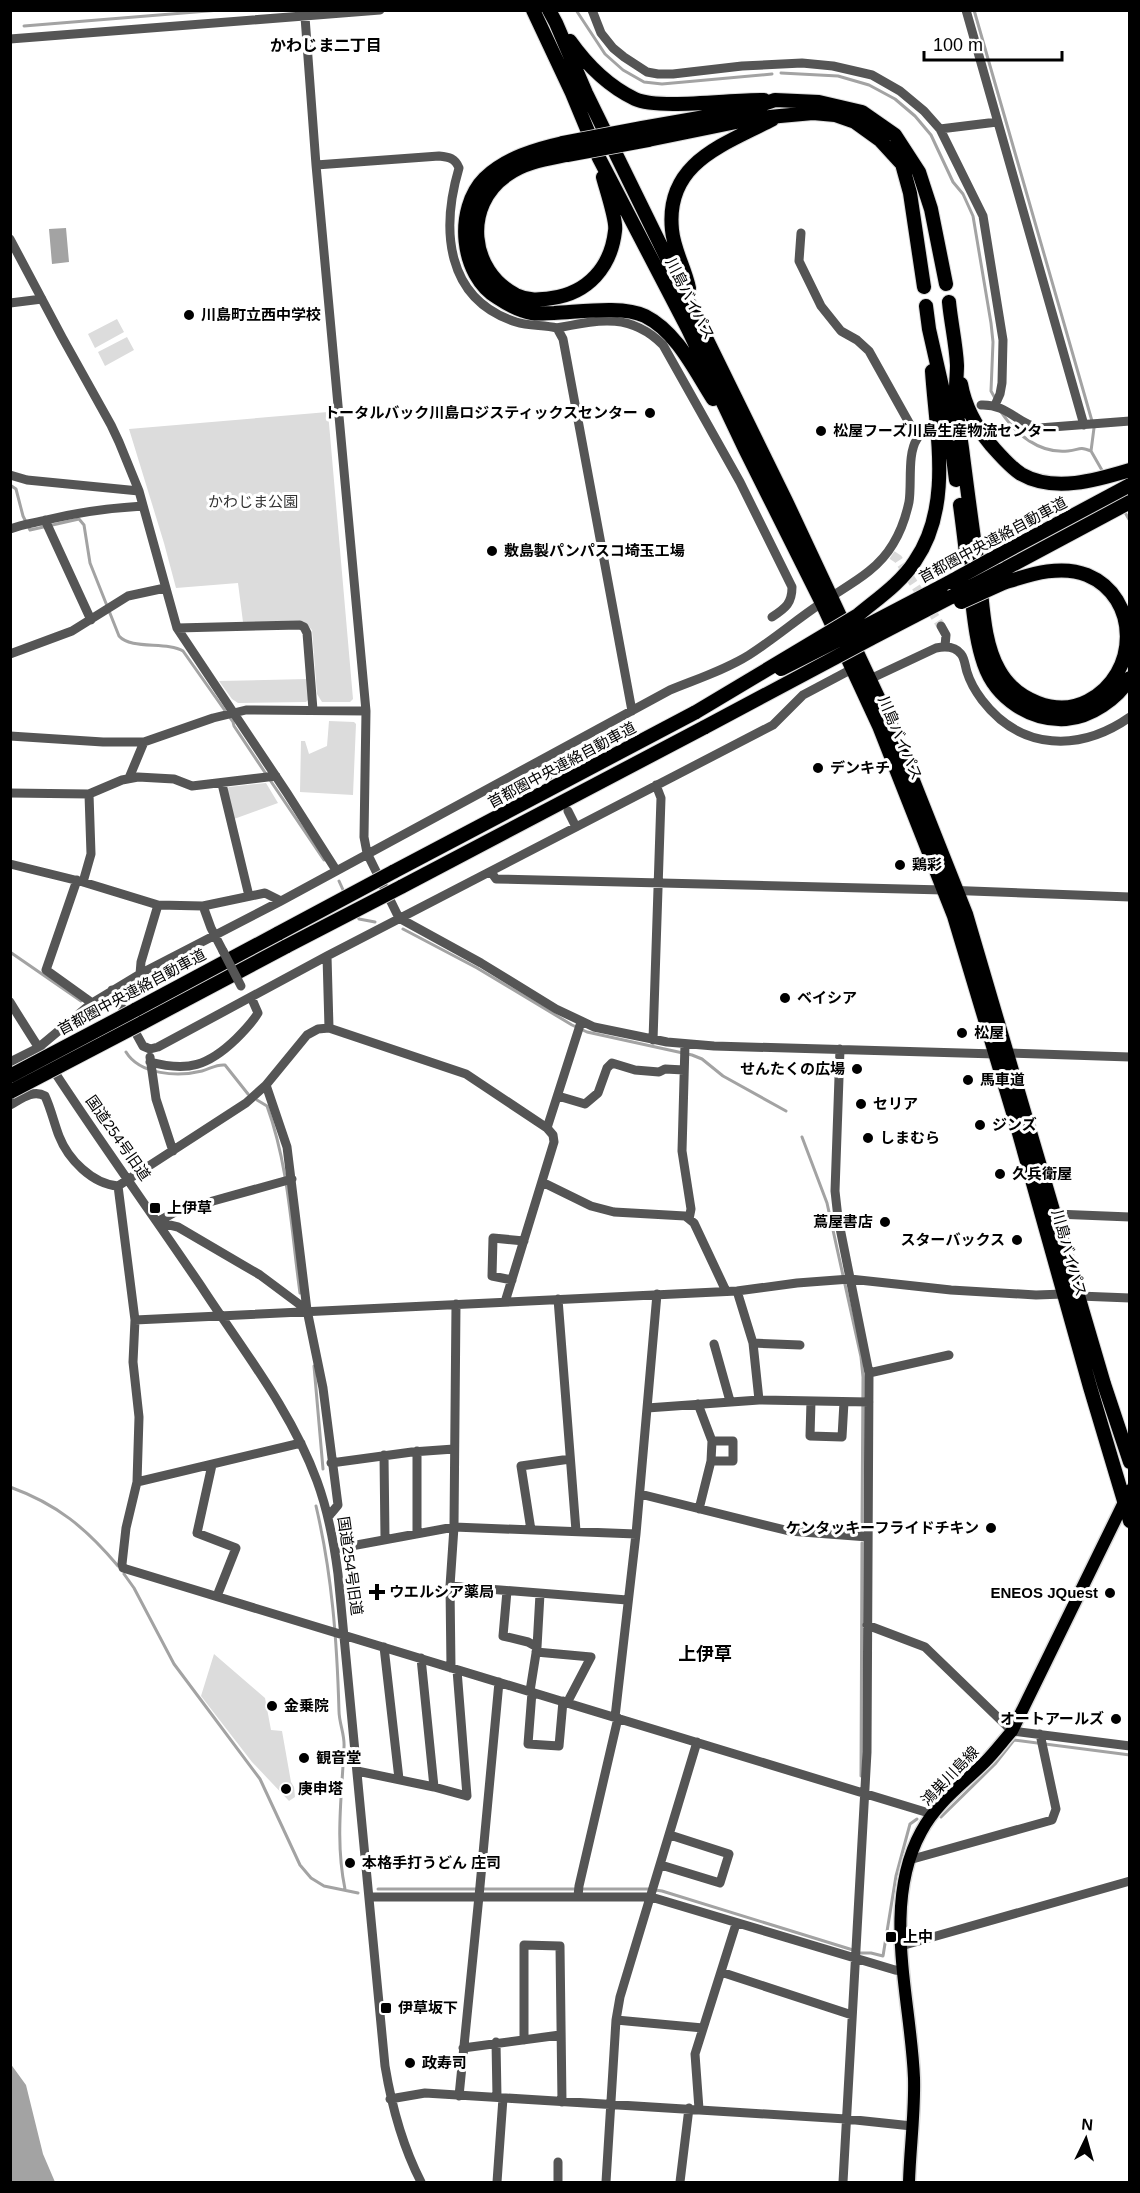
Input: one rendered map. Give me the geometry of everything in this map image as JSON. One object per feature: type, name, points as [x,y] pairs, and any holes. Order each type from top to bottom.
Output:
[{"type":"highway","name":"川島バイパス","points":[[533,10],[572,93],[598,158],[688,329],[745,449],[870,680],[891,725],[951,891]]},
{"type":"highway","name":"川島バイパス","points":[[552,17],[826,600],[852,669],[951,891],[966,914],[1064,1294],[1127,1495],[1130,1521]]},
{"type":"highway","points":[[552,17],[583,60],[606,81],[637,100],[671,104],[775,100],[819,102],[862,112],[895,135],[919,172],[931,209],[946,284]]},
{"type":"highway","points":[[645,134],[745,110],[775,100]]},
{"type":"highway","points":[[745,449],[681,349],[656,322],[642,314],[625,311],[532,313],[497,298],[477,278],[465,249],[464,226],[471,201],[484,179],[502,165],[534,149],[565,149],[751,118],[813,113],[836,115],[855,122],[880,140],[902,164],[910,194],[924,287]]},
{"type":"highway","points":[[693,313],[688,284],[675,247],[672,229],[672,205],[676,190],[685,173],[717,148],[780,116]]},
{"type":"highway","points":[[565,149],[507,174],[492,188],[480,205],[476,224],[476,242],[486,268],[503,286],[517,295],[534,301],[568,296],[589,284],[603,266],[616,229],[598,158]]},
{"type":"highway","points":[[948,302],[963,396],[979,431],[1001,456],[1022,474],[1043,481],[1069,484],[1096,480],[1130,470]]},
{"type":"highway","points":[[867,632],[894,585],[915,562],[926,543],[938,497],[940,474],[926,306]]},
{"type":"highway","points":[[929,329],[946,404],[978,639],[985,667],[995,684],[1014,705],[1042,718],[1072,718],[1098,709],[1115,696],[1130,678]]},
{"type":"highway","points":[[867,632],[952,601],[1002,577],[1072,571],[1088,575],[1108,589],[1121,606],[1126,620],[1128,641],[1121,671],[1110,687],[1087,702],[1069,707],[1037,704],[1008,683],[998,668],[988,640],[968,495],[956,402],[957,364]]},
{"type":"highway","name":"首都圏中央連絡自動車道","points":[[10,1076],[287,946],[753,702],[950,582],[1119,490]]},
{"type":"highway","name":"首都圏中央連絡自動車道","points":[[1002,577],[1124,505]]},
{"type":"highway","name":"首都圏中央連絡自動車道","points":[[10,1092],[279,933],[696,712],[867,632]]},
{"type":"highway","name":"川島バイパス","points":[[1002,1054],[1055,1214],[1130,1462]]},
{"type":"main road","name":"鴻巣川島線","points":[[909,2182],[914,2078],[901,1946],[902,1902],[909,1860],[921,1832],[942,1801],[985,1762],[1012,1731],[1127,1495]]},
{"type":"street","points":[[10,39],[380,10]]},
{"type":"street","points":[[592,10],[601,33],[614,48],[647,72],[673,74],[742,66],[802,63],[854,70],[872,75],[900,91],[924,111],[940,129],[957,167],[977,201],[985,223],[1003,340],[1002,384],[995,405]]},
{"type":"street","points":[[966,10],[1086,425]]},
{"type":"street","points":[[305,16],[316,165],[366,711],[364,837],[367,853],[399,918],[581,1022],[653,1040],[685,1044],[1130,1058]]},
{"type":"street","points":[[940,129],[997,122]]},
{"type":"street","points":[[316,165],[450,157],[459,168],[449,214],[451,254],[462,279],[484,306],[515,322],[557,328],[621,321],[634,324],[663,345],[740,482],[792,586],[792,599],[788,606],[772,617]]},
{"type":"street","points":[[801,233],[799,261],[821,306],[842,331],[869,351],[917,437]]},
{"type":"street","points":[[10,239],[111,424],[139,491],[177,628],[234,713],[270,777],[336,870]]},
{"type":"street","points":[[10,303],[42,299]]},
{"type":"street","points":[[557,328],[563,339],[632,711]]},
{"type":"street","points":[[981,405],[995,405],[1006,409],[1031,426],[1040,428],[1130,421]]},
{"type":"street","points":[[10,1062],[38,1048],[92,1003],[140,974],[281,901],[670,690],[727,667],[750,654],[890,554],[904,521],[917,437],[927,430]]},
{"type":"street","points":[[10,475],[27,480],[139,491]]},
{"type":"street","points":[[10,529],[22,524],[100,508],[143,506]]},
{"type":"street","points":[[45,520],[91,620]]},
{"type":"street","points":[[10,654],[72,631],[128,596],[165,588]]},
{"type":"street","points":[[177,628],[300,625],[304,627],[307,633],[313,710]]},
{"type":"street","points":[[941,626],[946,635],[945,646]]},
{"type":"street","points":[[870,680],[936,648],[945,646],[962,655],[971,682],[982,700],[996,715],[1012,727],[1034,737],[1057,742],[1085,739],[1114,728],[1130,717]]},
{"type":"street","points":[[112,990],[143,1046],[150,1049],[158,1047],[399,918],[773,725],[802,695],[852,669]]},
{"type":"street","points":[[10,736],[56,740],[144,742],[174,730],[234,713],[268,710],[366,711]]},
{"type":"street","points":[[129,778],[144,742]]},
{"type":"street","points":[[540,761],[548,777]]},
{"type":"street","points":[[10,793],[89,794],[129,778],[174,779],[192,786],[270,777]]},
{"type":"street","points":[[222,784],[249,896]]},
{"type":"street","points":[[653,1040],[661,798],[656,784]]},
{"type":"street","points":[[89,794],[91,854],[46,970],[92,1003]]},
{"type":"street","points":[[568,811],[576,826]]},
{"type":"street","points":[[10,864],[80,881],[158,905],[203,906],[265,893],[281,901]]},
{"type":"street","points":[[491,872],[496,879],[1130,897]]},
{"type":"street","points":[[140,974],[141,962],[158,905]]},
{"type":"street","points":[[150,1067],[192,1067],[208,1062],[251,1024],[258,1013],[215,936],[203,906]]},
{"type":"street","points":[[327,956],[329,1028]]},
{"type":"street","name":"国道254号旧道","points":[[10,1002],[38,1048],[280,1405],[301,1443],[317,1481],[335,1549],[339,1633],[357,1771],[390,2099],[403,2144],[421,2182]]},
{"type":"street","points":[[547,1128],[581,1022]]},
{"type":"street","points":[[118,1186],[230,1114],[266,1086],[307,1035],[318,1029],[329,1028],[466,1074],[547,1128],[553,1135],[554,1143],[505,1302]]},
{"type":"street","points":[[685,1044],[682,1151],[691,1209],[689,1219]]},
{"type":"street","points":[[150,1049],[150,1067],[162,1121],[173,1150]]},
{"type":"street","points":[[840,1049],[836,1191],[838,1218],[869,1373],[865,1794],[843,2182]]},
{"type":"street","points":[[558,1096],[585,1104],[598,1094],[607,1068],[612,1063],[634,1070],[659,1072],[665,1069],[684,1070]]},
{"type":"street","points":[[266,1086],[286,1147],[308,1310],[323,1388],[338,1505],[328,1517]]},
{"type":"street","points":[[10,1105],[32,1094],[45,1096],[60,1139],[74,1160],[87,1173],[118,1186]]},
{"type":"street","points":[[157,1222],[177,1211],[289,1180]]},
{"type":"street","points":[[542,1182],[591,1206],[614,1212],[685,1216],[694,1222],[726,1291]]},
{"type":"street","points":[[118,1186],[135,1320],[133,1362],[139,1417],[137,1482],[126,1528],[123,1568],[932,1814]]},
{"type":"street","points":[[1055,1214],[1130,1217]]},
{"type":"street","points":[[157,1222],[178,1227],[250,1269],[308,1310]]},
{"type":"street","points":[[512,1280],[492,1276],[493,1238],[524,1240]]},
{"type":"street","points":[[135,1320],[737,1291],[850,1279],[951,1290],[1064,1294]]},
{"type":"street","points":[[737,1291],[753,1343],[759,1400]]},
{"type":"street","points":[[579,1891],[617,1718],[627,1600],[640,1494],[657,1294]]},
{"type":"street","points":[[1079,1296],[1130,1298]]},
{"type":"street","points":[[558,1299],[576,1531]]},
{"type":"street","points":[[357,1771],[467,1796],[454,1669],[450,1586],[454,1527],[456,1304]]},
{"type":"street","points":[[753,1343],[800,1345]]},
{"type":"street","points":[[714,1344],[730,1401]]},
{"type":"street","points":[[869,1373],[949,1355]]},
{"type":"street","points":[[647,1408],[759,1400],[869,1402]]},
{"type":"street","points":[[811,1401],[810,1436],[842,1437],[844,1402]]},
{"type":"street","points":[[698,1404],[712,1441],[711,1461],[699,1509]]},
{"type":"street","points":[[711,1461],[733,1461],[733,1441],[712,1441]]},
{"type":"street","points":[[137,1482],[301,1443]]},
{"type":"street","points":[[331,1463],[417,1451],[454,1449]]},
{"type":"street","points":[[417,1451],[417,1533]]},
{"type":"street","points":[[384,1455],[385,1538]]},
{"type":"street","points":[[531,1530],[521,1466],[570,1459]]},
{"type":"street","points":[[212,1465],[197,1533],[236,1548],[217,1596]]},
{"type":"street","points":[[640,1494],[789,1531],[868,1537]]},
{"type":"street","points":[[335,1549],[454,1527],[636,1534]]},
{"type":"street","points":[[450,1586],[627,1600]]},
{"type":"street","points":[[507,1591],[503,1636],[528,1642],[537,1649],[591,1657],[565,1702],[559,1746],[528,1744],[531,1691],[537,1649],[540,1594]]},
{"type":"street","points":[[867,1625],[924,1647],[1012,1731],[1130,1746]]},
{"type":"street","points":[[384,1647],[399,1779]]},
{"type":"street","points":[[421,1658],[434,1787]]},
{"type":"street","points":[[459,2096],[499,1682]]},
{"type":"street","points":[[909,1860],[1052,1820],[1056,1809],[1040,1734]]},
{"type":"street","points":[[606,2182],[616,2020],[620,1997],[697,1742]]},
{"type":"street","points":[[661,1865],[720,1883],[729,1854],[670,1835]]},
{"type":"street","points":[[901,1946],[1130,1881]]},
{"type":"street","points":[[369,1897],[480,1891],[652,1893],[736,1924],[895,1971],[903,1971]]},
{"type":"street","points":[[699,2109],[695,2054],[736,1924]]},
{"type":"street","points":[[524,2040],[524,1945],[560,1946],[562,2102]]},
{"type":"street","points":[[721,1972],[852,2015]]},
{"type":"street","points":[[616,2020],[703,2028]]},
{"type":"street","points":[[463,2048],[560,2035]]},
{"type":"street","points":[[496,2042],[500,2097],[497,2182]]},
{"type":"street","points":[[390,2099],[425,2093],[846,2118],[912,2126]]},
{"type":"street","points":[[680,2182],[688,2108]]},
{"type":"street","points":[[558,2162],[558,2182]]},
{"type":"green space","points":[[117,319],[124,332],[95,348],[88,334]]},
{"type":"green space","points":[[127,337],[134,350],[105,366],[98,352]]},
{"type":"green space","name":"かわじま公園","points":[[328,412],[353,699],[350,702],[322,702],[317,694],[312,630],[303,621],[243,622],[238,583],[176,588],[129,429]]},
{"type":"green space","points":[[308,679],[309,699],[306,702],[238,703],[232,699],[219,681]]},
{"type":"green space","points":[[329,721],[356,724],[353,795],[300,792],[301,741],[305,741],[309,754],[327,746]]},
{"type":"green space","points":[[266,783],[278,803],[234,819],[227,789]]},
{"type":"green space","points":[[214,1654],[265,1698],[271,1730],[282,1731],[295,1797],[289,1801],[252,1762],[201,1696]]},
{"type":"shaded area","points":[[66,228],[69,262],[52,264],[49,229]]},
{"type":"shaded area","points":[[10,2063],[26,2085],[43,2154],[55,2182],[11,2182]]},
{"type":"waterway","points":[[24,26],[220,10]]},
{"type":"waterway","points":[[576,10],[605,54],[623,70],[644,82],[662,84],[772,74]]},
{"type":"waterway","points":[[974,10],[1094,428],[1091,451],[1103,472]]},
{"type":"waterway","points":[[781,73],[838,76],[869,85],[895,99],[915,116],[931,135],[953,182],[963,194],[973,216],[991,323],[993,342],[991,391],[996,400]]},
{"type":"waterway","points":[[1001,412],[1021,435],[1038,446],[1057,451],[1081,449],[1091,451]]},
{"type":"waterway","points":[[10,485],[16,489],[23,516],[30,530],[79,519],[84,525],[90,563],[119,636],[132,643],[168,646],[183,651],[266,774]]},
{"type":"waterway","points":[[1123,509],[1130,521]]},
{"type":"waterway","points":[[270,780],[324,860]]},
{"type":"waterway","points":[[339,881],[344,892]]},
{"type":"waterway","points":[[356,914],[359,919],[375,922]]},
{"type":"waterway","points":[[403,929],[477,968],[572,1025],[587,1032],[702,1059],[723,1076],[786,1111]]},
{"type":"waterway","points":[[10,952],[81,1001]]},
{"type":"waterway","points":[[126,1052],[140,1066],[171,1074],[192,1073],[225,1065],[248,1094]]},
{"type":"waterway","points":[[257,1100],[267,1106],[280,1152],[300,1293]]},
{"type":"waterway","points":[[802,1137],[827,1203],[861,1357],[863,1377],[862,1533]]},
{"type":"waterway","points":[[314,1366],[323,1469]]},
{"type":"waterway","points":[[10,1487],[42,1501],[70,1519],[118,1566]]},
{"type":"waterway","points":[[316,1506],[330,1582],[339,1716],[344,1742],[340,1853],[345,1889]]},
{"type":"waterway","points":[[861,1776],[862,1543]]},
{"type":"waterway","points":[[124,1574],[134,1588],[174,1664],[260,1779],[300,1865],[311,1878],[324,1886],[358,1893]]},
{"type":"waterway","points":[[941,1817],[995,1764],[1014,1740],[1130,1755]]},
{"type":"waterway","points":[[858,1953],[883,1956],[896,1876],[910,1824],[917,1819]]},
{"type":"waterway","points":[[378,1889],[648,1889],[662,1891],[853,1950]]},
{"type":"tunnel","points":[[892,555],[898,559],[941,626]]},
{"type":"place","name":"川島町立西中学校","points":[[189,315]]},
{"type":"place","name":"トータルバック川島ロジスティックスセンター","points":[[650,413]]},
{"type":"place","name":"松屋フーズ川島生産物流センター","points":[[821,431]]},
{"type":"place","name":"敷島製パンパスコ埼玉工場","points":[[492,551]]},
{"type":"place","name":"デンキチ","points":[[818,768]]},
{"type":"place","name":"鶏彩","points":[[900,865]]},
{"type":"place","name":"ベイシア","points":[[785,998]]},
{"type":"place","name":"松屋","points":[[962,1033]]},
{"type":"place","name":"せんたくの広場","points":[[857,1069]]},
{"type":"place","name":"馬車道","points":[[968,1080]]},
{"type":"place","name":"セリア","points":[[861,1104]]},
{"type":"place","name":"ジンズ","points":[[980,1125]]},
{"type":"place","name":"しまむら","points":[[868,1138]]},
{"type":"place","name":"久兵衛屋","points":[[1000,1174]]},
{"type":"place","name":"上伊草","points":[[155,1208]]},
{"type":"place","name":"蔦屋書店","points":[[885,1222]]},
{"type":"place","name":"スターバックス","points":[[1017,1240]]},
{"type":"place","name":"ケンタッキーフライドチキン","points":[[991,1528]]},
{"type":"place","name":"ウエルシア薬局","points":[[377,1592]]},
{"type":"place","name":"ENEOS JQuest","points":[[1110,1593]]},
{"type":"place","name":"金乗院","points":[[272,1706]]},
{"type":"place","name":"オートアールズ","points":[[1116,1719]]},
{"type":"place","name":"観音堂","points":[[304,1758]]},
{"type":"place","name":"庚申塔","points":[[286,1789]]},
{"type":"place","name":"本格手打うどん 庄司","points":[[350,1863]]},
{"type":"place","name":"上中","points":[[891,1937]]},
{"type":"place","name":"伊草坂下","points":[[386,2008]]},
{"type":"place","name":"政寿司","points":[[410,2063]]},
{"type":"district","name":"かわじま二丁目","points":[[326,45]]},
{"type":"district","name":"上伊草","points":[[705,1654]]}]
